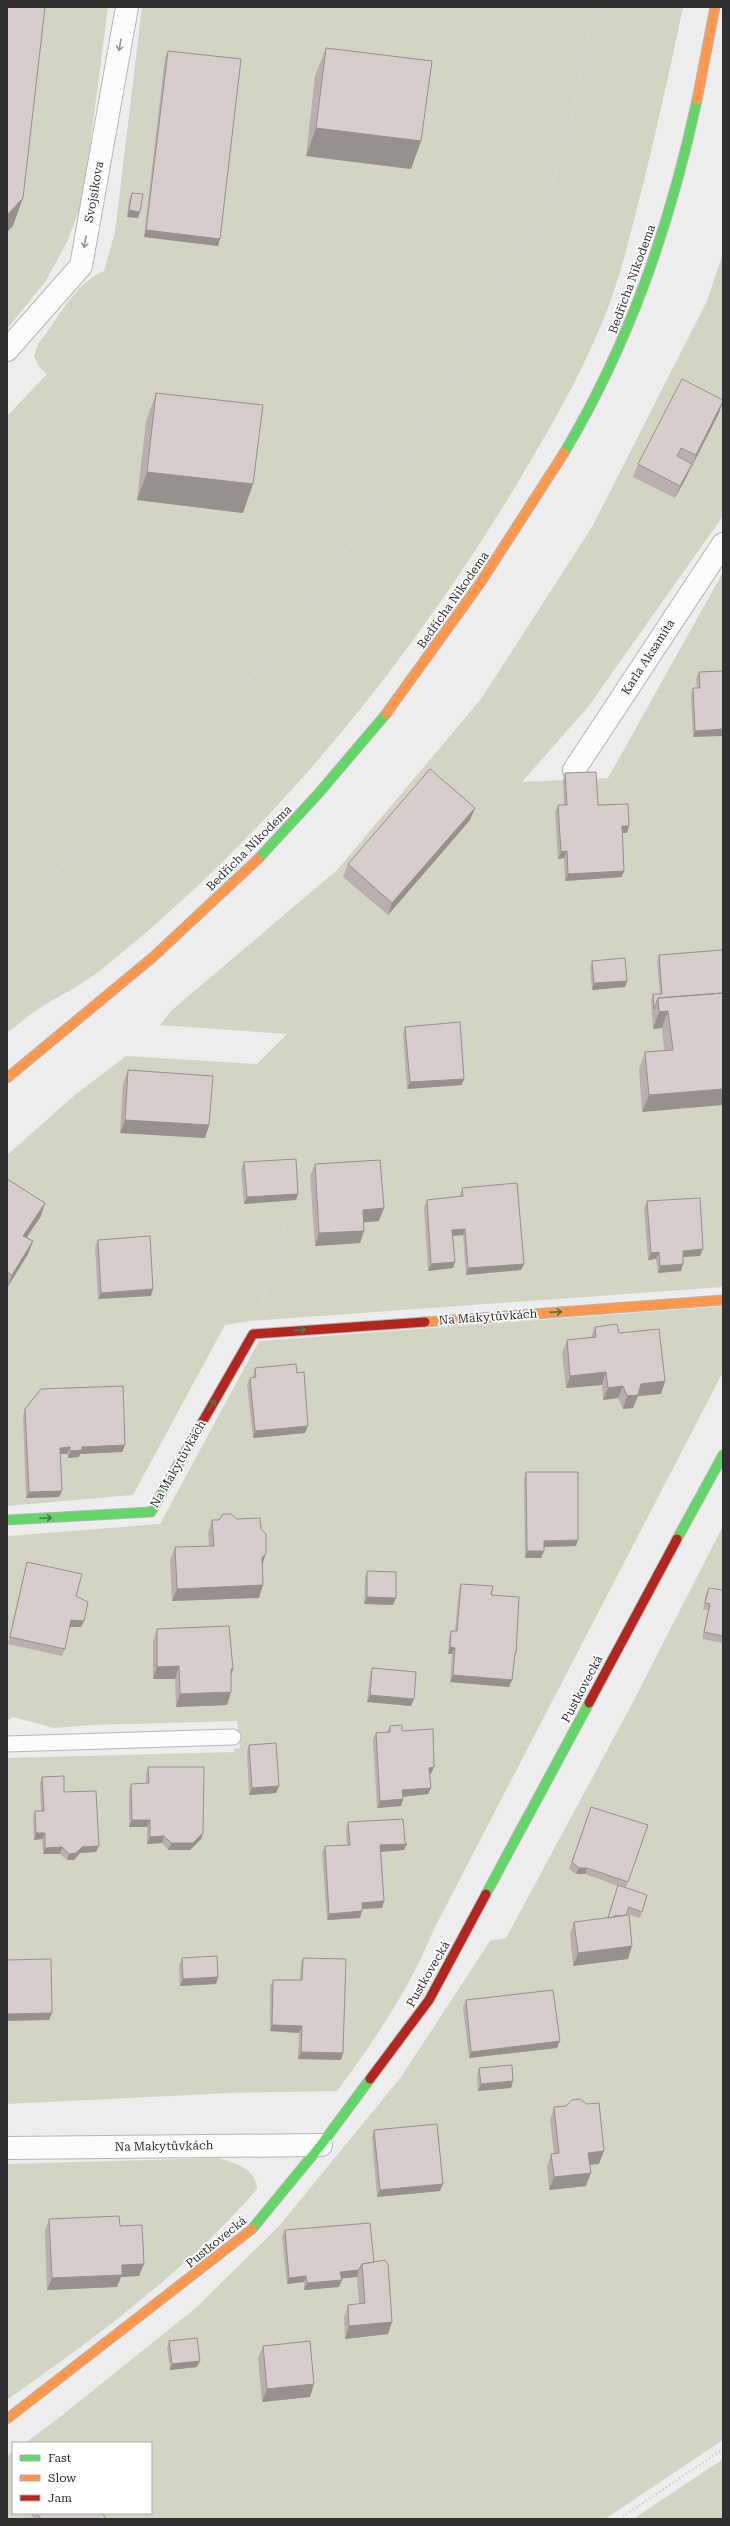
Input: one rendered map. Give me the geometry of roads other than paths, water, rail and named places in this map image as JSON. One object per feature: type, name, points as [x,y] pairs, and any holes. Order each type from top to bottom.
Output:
[{"type":"street","name":"Svojsíkova","points":[[7,350],[81,266],[127,7]]},
{"type":"street","name":"Bedřicha Nikodema","points":[[7,1078],[124,983],[170,942],[288,828],[334,776],[410,682],[476,591],[540,493],[595,396],[631,321],[658,249],[680,174],[700,92],[715,7]]},
{"type":"street","name":"Karla Aksamita","points":[[574,770],[723,544]]},
{"type":"street","name":"Na Makytůvkách","points":[[7,1520],[151,1512],[253,1334],[723,1300]]},
{"type":"street","name":"Pustkovecká","points":[[7,2419],[250,2232],[321,2145],[429,2000],[723,1455]]},
{"type":"street","name":"Na Makytůvkách","points":[[7,2148],[321,2145]]},
{"type":"lane","points":[[7,1744],[233,1737]]}]
